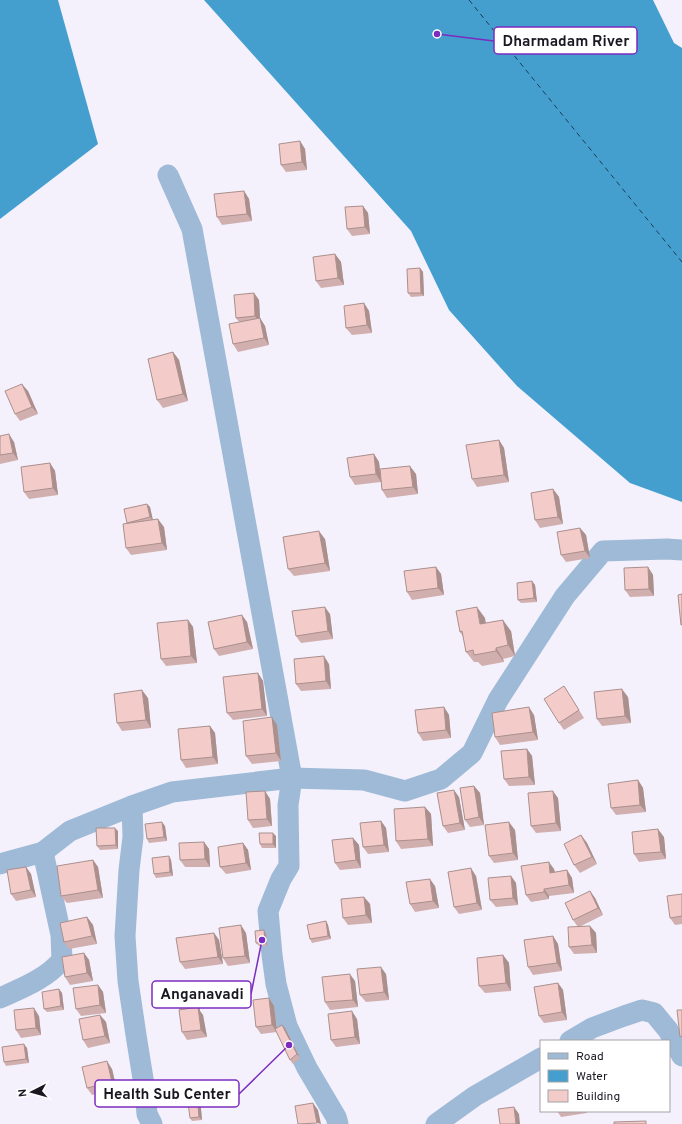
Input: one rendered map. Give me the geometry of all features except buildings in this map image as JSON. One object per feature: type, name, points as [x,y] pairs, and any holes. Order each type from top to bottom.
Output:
[{"type":"street","points":[[168,175],[192,229],[292,778],[288,805],[289,866],[281,879],[268,911],[276,984],[287,1026],[307,1068],[336,1117],[338,1124]]},
{"type":"street","points":[[0,864],[43,852],[70,831],[132,806],[172,792],[292,778],[364,780],[404,791],[442,779],[472,753],[498,700],[565,596],[603,551],[682,550]]},
{"type":"street","points":[[132,806],[133,837],[129,870],[125,936],[128,981],[148,1114],[152,1124]]},
{"type":"street","points":[[0,998],[45,977],[56,968],[62,960],[61,935],[43,852]]},
{"type":"street","points":[[572,1040],[592,1028],[642,1010],[654,1013],[668,1030],[682,1056]]},
{"type":"street","points":[[436,1124],[475,1096],[540,1059]]},
{"type":"water","points":[[0,0],[58,0],[98,144],[0,219]]},
{"type":"water","points":[[204,0],[653,0],[674,43],[682,48],[682,502],[630,483],[517,386],[449,310],[411,231]]},
{"type":"ferry route","points":[[469,0],[682,262]]},
{"type":"place","name":"Dharmadam River","points":[[437,34]]},
{"type":"place","name":"Anganavadi","points":[[262,940]]},
{"type":"place","name":"Health Sub Center","points":[[289,1045]]}]
